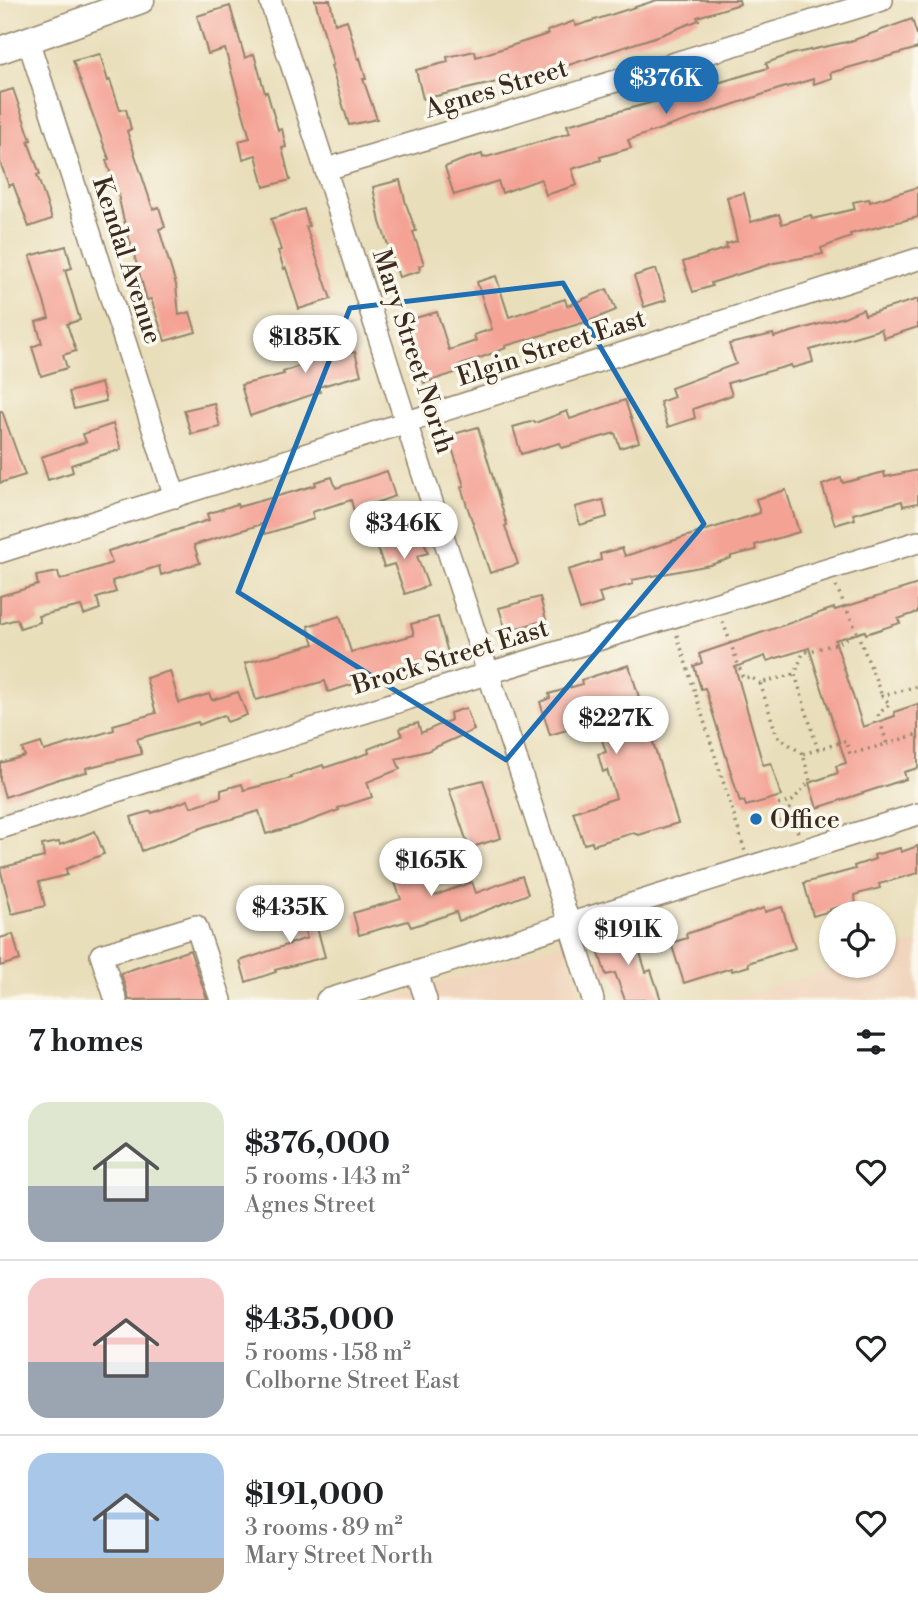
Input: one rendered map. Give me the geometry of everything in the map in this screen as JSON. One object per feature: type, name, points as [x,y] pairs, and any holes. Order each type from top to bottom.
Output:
[{"type":"main road","points":[[0,50],[141,0]]},
{"type":"street","name":"Mary Street North","points":[[270,0],[327,169],[593,1000]]},
{"type":"street","name":"Agnes Street","points":[[327,169],[882,0]]},
{"type":"street","name":"Kendal Avenue","points":[[28,40],[175,497]]},
{"type":"street","name":"Elgin Street East","points":[[0,552],[918,259]]},
{"type":"street","name":"Brock Street East","points":[[0,828],[489,673],[918,542]]},
{"type":"street","points":[[327,1000],[918,814]]},
{"type":"street","points":[[116,1000],[101,955],[195,926],[221,1000]]},
{"type":"street","points":[[417,972],[426,1000]]},
{"type":"path","points":[[829,570],[882,696],[890,704],[878,714],[887,744]]},
{"type":"path","points":[[672,617],[751,866]]},
{"type":"path","points":[[726,632],[743,678],[750,677],[760,683],[777,736],[803,754],[810,781],[792,801],[777,805],[779,813],[790,809],[795,825]]},
{"type":"path","points":[[818,750],[795,674],[803,653],[839,643],[857,632]]},
{"type":"path","points":[[760,683],[795,674]]},
{"type":"path","points":[[882,696],[918,686]]},
{"type":"path","points":[[803,754],[846,741],[850,754],[918,734]]},
{"type":"path","points":[[775,827],[782,820],[793,816]]},
{"type":"highlighted area","points":[[563,283],[704,524],[506,760],[238,592],[350,308]]},
{"type":"shaded area","points":[[565,942],[581,1000],[386,1000]]},
{"type":"shaded area","points":[[918,942],[918,1000],[727,1000],[819,972],[819,978],[896,978],[896,949]]},
{"type":"building","points":[[315,0],[330,0],[335,24],[347,20],[377,119],[349,125]]},
{"type":"building","points":[[657,0],[739,0],[740,4],[697,17],[699,20],[661,35],[541,74],[498,86],[497,82],[423,99],[416,70],[448,62],[447,57],[475,51],[476,57],[548,34],[547,31],[574,21],[576,26]]},
{"type":"building","points":[[230,6],[245,58],[254,54],[265,93],[267,92],[278,130],[282,129],[286,147],[282,148],[290,180],[264,187],[256,155],[243,159],[239,141],[250,138],[225,49],[208,54],[197,16]]},
{"type":"building","points":[[912,19],[918,48],[830,73],[832,78],[814,84],[813,79],[776,90],[628,140],[631,148],[572,169],[577,185],[546,195],[541,179],[502,193],[498,181],[454,195],[445,167],[462,160],[482,154],[483,158],[570,133],[567,125],[768,68],[766,63],[792,54],[851,41]]},
{"type":"building","points":[[100,54],[120,110],[126,109],[131,129],[127,131],[153,209],[159,207],[165,227],[159,229],[176,285],[179,315],[190,312],[196,332],[165,341],[151,299],[147,300],[115,181],[106,160],[109,159],[73,61]]},
{"type":"building","points":[[13,89],[31,140],[28,141],[40,174],[37,175],[52,219],[29,227],[13,184],[9,186],[0,162],[0,93]]},
{"type":"building","points":[[400,180],[424,264],[419,266],[420,271],[399,277],[380,222],[373,187]]},
{"type":"building","points":[[918,187],[918,217],[850,234],[851,237],[821,248],[823,254],[774,263],[711,283],[712,286],[693,292],[683,262],[727,248],[726,244],[737,241],[727,197],[744,193],[751,222],[779,214],[782,224],[811,215],[812,219],[855,209],[853,202],[869,199],[870,202]]},
{"type":"building","points":[[304,209],[309,226],[306,227],[331,299],[299,309],[278,251],[281,250],[271,219]]},
{"type":"building","points":[[66,246],[72,268],[65,270],[80,320],[67,324],[76,351],[63,355],[67,368],[41,376],[32,347],[42,343],[36,322],[49,318],[30,256]]},
{"type":"building","points":[[656,269],[666,300],[644,307],[634,276]]},
{"type":"building","points":[[496,276],[509,317],[565,299],[567,306],[607,289],[616,310],[589,321],[505,346],[506,348],[459,366],[461,371],[424,383],[404,321],[437,312],[449,350],[476,341],[474,335],[492,329],[477,282]]},
{"type":"building","points":[[918,299],[918,327],[884,338],[881,329],[810,350],[813,362],[792,368],[791,365],[728,383],[732,395],[693,409],[695,418],[668,427],[660,402],[674,397],[671,388],[736,364],[729,344],[773,334],[774,337],[863,309],[865,315]]},
{"type":"building","points":[[341,324],[347,354],[355,352],[361,375],[318,387],[320,392],[250,416],[241,385],[284,374],[283,372],[323,357],[316,333]]},
{"type":"building","points":[[101,383],[106,401],[74,409],[69,392]]},
{"type":"building","points":[[625,400],[639,442],[620,448],[615,433],[562,448],[560,443],[521,454],[513,427],[534,421],[535,423],[567,411],[570,419]]},
{"type":"building","points":[[214,403],[220,427],[191,434],[184,410]]},
{"type":"building","points":[[0,411],[25,475],[0,483]]},
{"type":"building","points":[[113,424],[121,449],[71,465],[73,472],[48,480],[41,457],[86,442],[83,434]]},
{"type":"building","points":[[478,427],[518,564],[490,573],[461,487],[464,486],[453,451],[449,452],[444,437]]},
{"type":"building","points":[[918,470],[918,503],[903,506],[902,501],[853,514],[855,519],[835,525],[822,485],[841,478],[843,483],[884,472],[885,477]]},
{"type":"building","points":[[387,471],[395,496],[367,506],[376,538],[362,542],[351,500],[312,512],[314,519],[265,534],[262,524],[194,545],[200,563],[161,575],[159,566],[112,581],[116,592],[97,598],[100,609],[84,615],[81,606],[38,616],[40,622],[20,628],[17,619],[0,624],[0,596],[38,585],[36,576],[58,572],[60,580],[112,563],[108,551],[209,520],[207,514],[237,504],[238,507],[289,493],[332,477],[336,488]]},
{"type":"building","points":[[786,490],[799,532],[755,545],[756,550],[710,565],[632,580],[633,584],[599,593],[602,603],[580,610],[568,570],[601,560],[600,554],[622,548],[625,556],[760,513],[756,499]]},
{"type":"building","points":[[603,500],[607,517],[580,525],[575,507]]},
{"type":"building","points":[[394,534],[398,547],[423,539],[428,553],[417,556],[428,586],[405,594],[394,564],[384,567],[375,540]]},
{"type":"building","points":[[918,584],[918,612],[898,619],[900,623],[835,640],[863,727],[895,716],[894,712],[918,704],[918,768],[904,772],[906,779],[817,808],[809,783],[838,773],[836,766],[846,763],[809,648],[767,661],[765,656],[735,667],[763,765],[771,763],[781,796],[746,806],[744,801],[740,802],[705,688],[701,689],[694,666],[702,663],[699,654],[834,608],[835,610]]},
{"type":"building","points":[[540,597],[546,620],[506,631],[499,608]]},
{"type":"building","points":[[340,616],[351,652],[414,635],[411,624],[438,617],[448,653],[395,667],[396,671],[328,692],[325,681],[256,700],[245,663],[314,644],[308,626]]},
{"type":"building","points":[[629,665],[678,823],[639,835],[633,833],[593,845],[592,842],[584,844],[573,812],[616,798],[607,770],[603,772],[598,754],[606,752],[596,721],[550,735],[540,702],[550,698],[549,694],[582,684],[581,680]]},
{"type":"building","points":[[170,671],[179,703],[209,694],[212,700],[238,692],[247,715],[227,722],[224,715],[199,725],[198,722],[137,739],[142,754],[86,768],[87,772],[5,797],[0,780],[0,763],[25,756],[22,749],[41,743],[44,751],[114,730],[113,725],[156,713],[146,678]]},
{"type":"building","points":[[466,708],[474,730],[427,751],[396,759],[400,769],[367,782],[372,797],[299,825],[266,834],[259,811],[207,826],[142,851],[131,817],[151,811],[152,813],[188,800],[191,807],[221,797],[221,790],[242,784],[244,790],[292,778],[291,776],[323,765],[324,768],[369,753],[368,749],[402,736],[400,728],[418,723],[421,733],[451,720],[450,713]]},
{"type":"building","points":[[483,780],[501,838],[469,848],[449,789]]},
{"type":"building","points":[[95,831],[104,854],[66,869],[67,875],[39,882],[45,906],[12,914],[0,868],[44,857],[42,845],[59,842],[60,845]]},
{"type":"building","points":[[417,846],[434,896],[472,882],[476,893],[522,876],[528,894],[459,921],[456,912],[411,927],[408,921],[359,935],[353,913],[401,899],[390,869],[396,867],[392,855]]},
{"type":"building","points":[[918,846],[918,873],[879,884],[880,888],[854,895],[856,901],[819,901],[819,914],[813,916],[804,883],[855,869],[854,866],[875,859],[874,855],[900,848],[901,852]]},
{"type":"building","points":[[312,889],[320,910],[313,912],[325,957],[275,970],[276,972],[246,982],[240,961],[307,938],[294,896]]},
{"type":"building","points":[[782,907],[795,948],[748,963],[749,966],[732,971],[731,968],[684,983],[671,943],[687,938],[686,934],[764,908],[765,912]]},
{"type":"building","points":[[633,930],[646,972],[651,970],[661,1000],[625,1000],[615,973],[606,975],[595,941]]},
{"type":"building","points":[[13,934],[20,960],[0,966],[0,938]]},
{"type":"building","points":[[190,950],[207,999],[129,1000],[121,973]]},
{"type":"place","name":"Office","points":[[756,819]]}]
